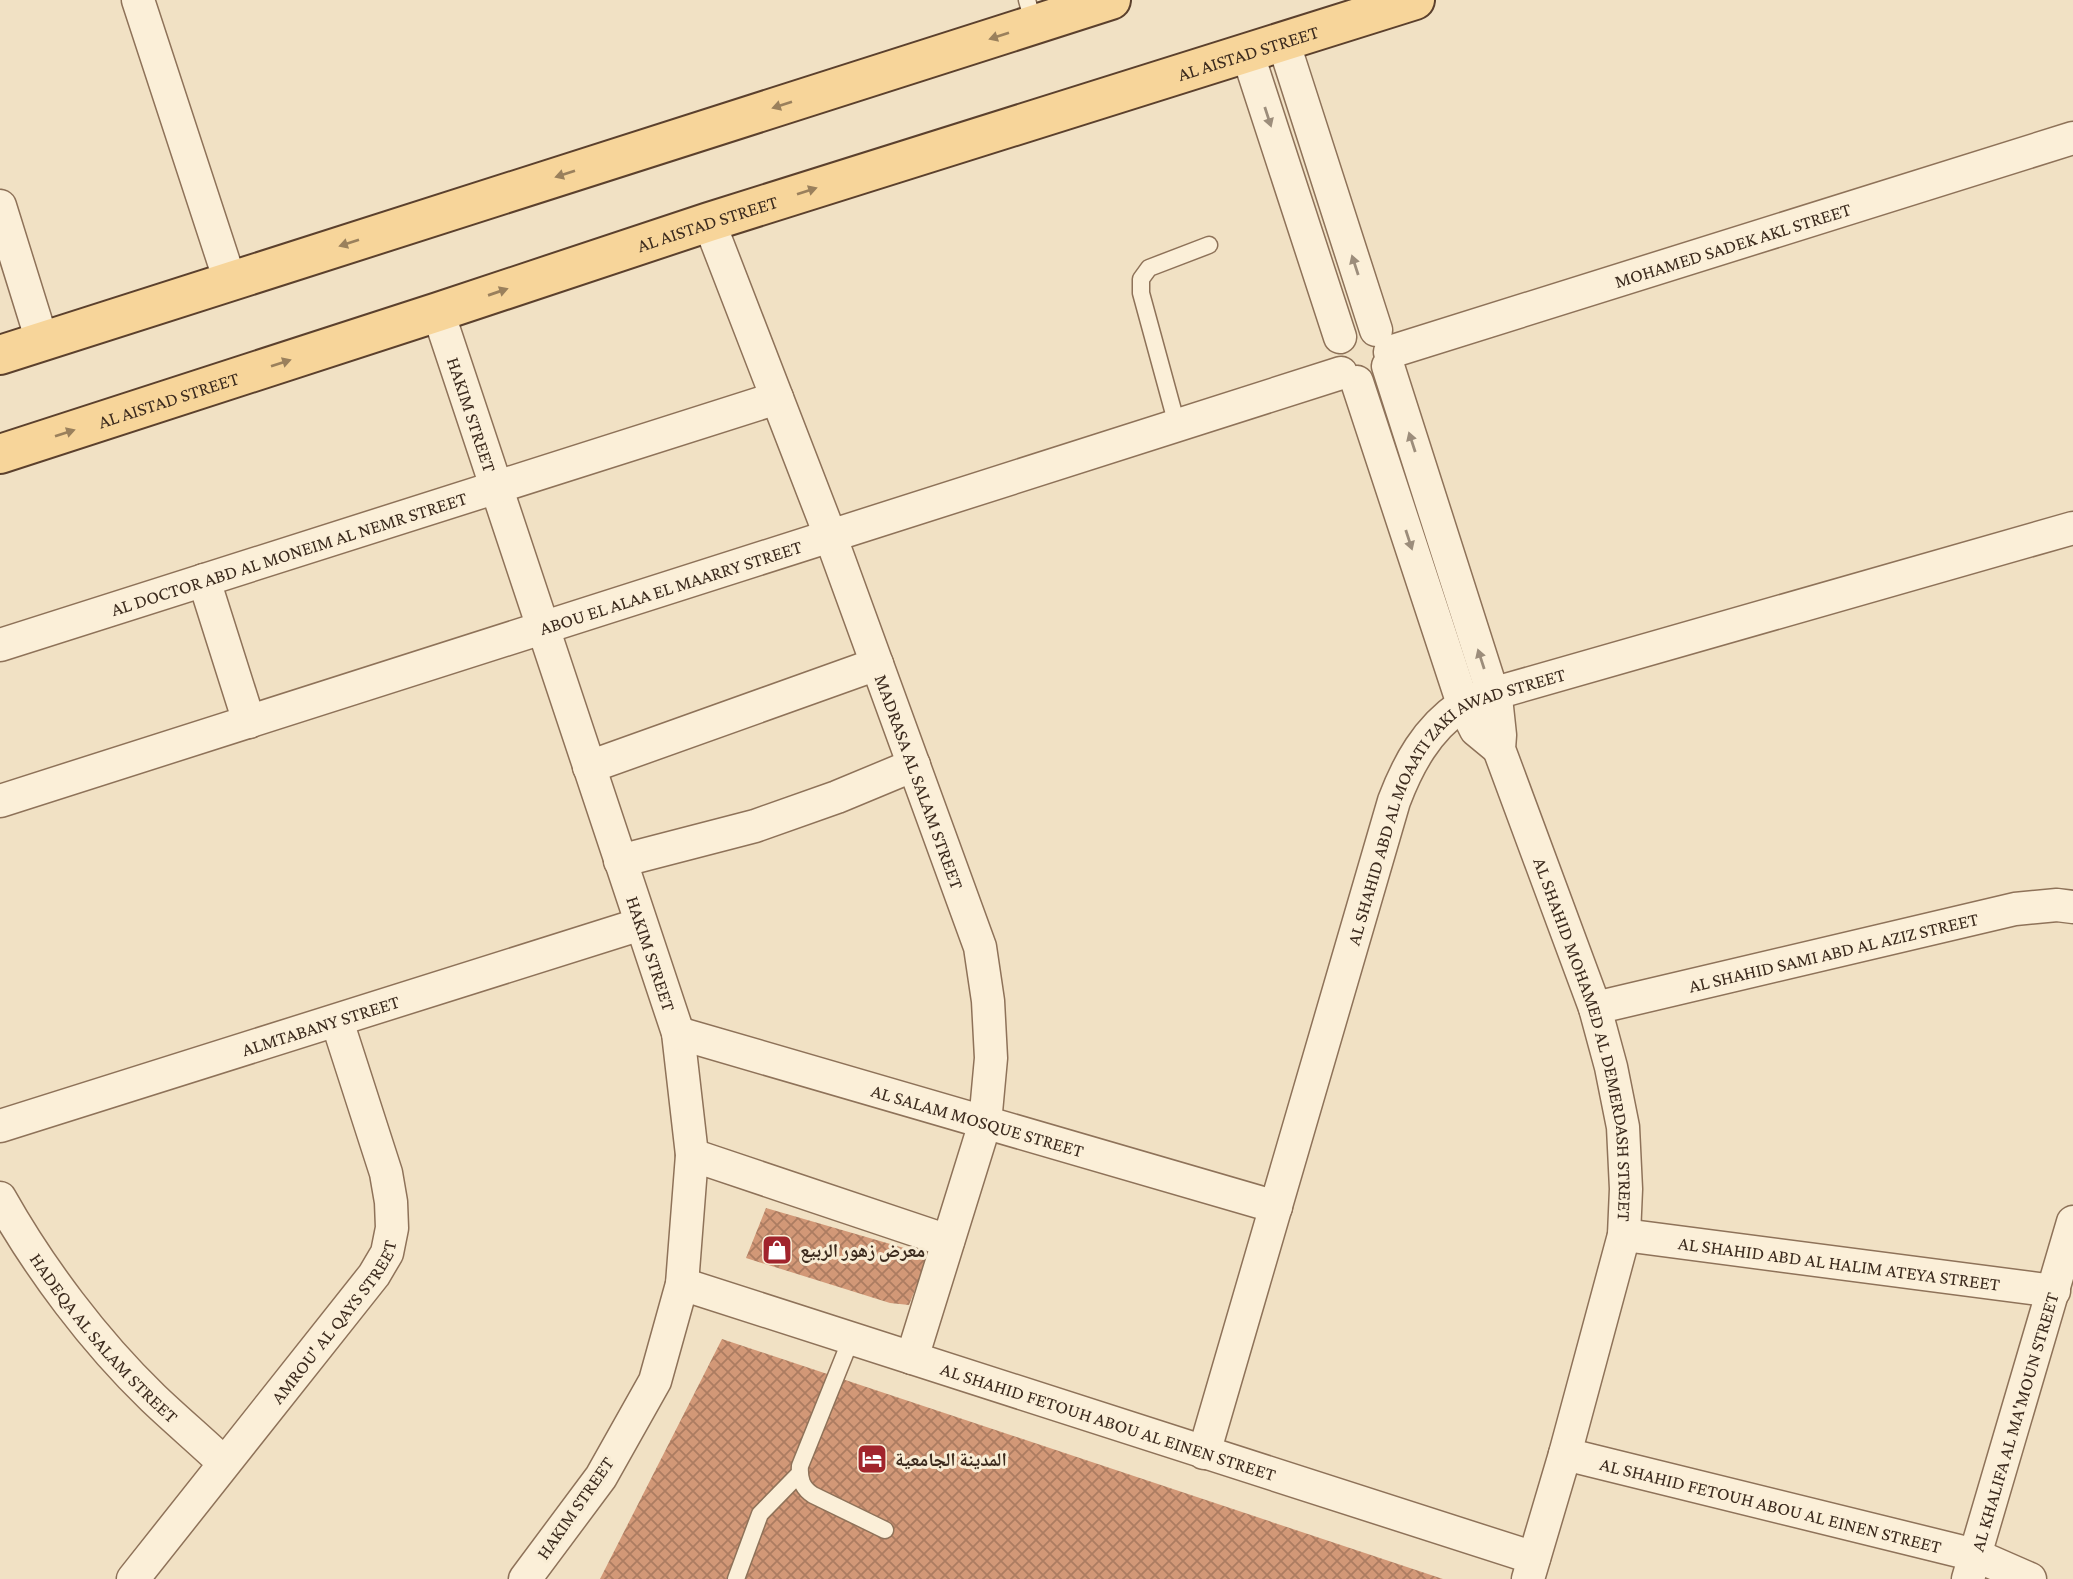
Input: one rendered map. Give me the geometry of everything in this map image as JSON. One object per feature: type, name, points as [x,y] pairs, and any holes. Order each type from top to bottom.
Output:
[{"type":"main road","points":[[0,355],[230,281],[1030,12],[1111,0]]},
{"type":"main road","name":"AL AISTAD STREET","points":[[0,454],[709,222],[1415,0]]},
{"type":"street","points":[[138,0],[230,281]]},
{"type":"street","name":"AL SHAHID MOHAMED AL DEMERDASH STREET","points":[[1283,41],[1385,349],[1492,694],[1499,721],[1499,749],[1595,1008],[1611,1067],[1622,1127],[1626,1189],[1624,1235],[1531,1569]]},
{"type":"street","points":[[1247,52],[1340,337]]},
{"type":"street","name":"MOHAMED SADEK AKL STREET","points":[[1385,349],[2073,138]]},
{"type":"street","points":[[0,206],[41,341]]},
{"type":"street","name":"MADRASA AL SALAM STREET","points":[[709,222],[830,535],[980,947],[988,1001],[991,1058],[985,1122],[912,1358]]},
{"type":"street","name":"HAKIM STREET","points":[[438,312],[678,1033],[692,1155],[682,1284],[655,1381],[601,1477],[525,1579]]},
{"type":"street","points":[[1367,326],[1385,349],[1375,379],[1366,383],[1349,378],[1334,355],[1340,337],[1357,327],[1367,326]]},
{"type":"street","name":"AL SHAHID MOHAMED AL DEMERDASH STREET","points":[[1349,378],[1463,704],[1476,730],[1499,749]]},
{"type":"street","name":"ABOU EL ALAA EL MAARRY STREET","points":[[0,801],[1177,425],[1349,378]]},
{"type":"street","name":"AL DOCTOR ABD AL MONEIM AL NEMR STREET","points":[[0,645],[777,398]]},
{"type":"street","name":"AL SHAHID ABD AL MOAATI ZAKI AWAD STREET","points":[[1204,1452],[1394,801],[1404,773],[1419,747],[1440,724],[1463,704],[1492,694],[2073,528]]},
{"type":"street","points":[[204,580],[249,722]]},
{"type":"street","points":[[589,767],[877,664]]},
{"type":"street","points":[[621,861],[755,826],[837,797],[914,765]]},
{"type":"street","name":"AL SHAHID SAMI ABD AL AZIZ STREET","points":[[1595,1008],[2015,909],[2057,905],[2073,907]]},
{"type":"street","name":"ALMTABANY STREET","points":[[0,1126],[641,924]]},
{"type":"street","name":"AMROU' AL QAYS STREET","points":[[133,1579],[374,1275],[387,1253],[392,1228],[386,1173],[337,1021]]},
{"type":"street","name":"AL SALAM MOSQUE STREET","points":[[678,1033],[1276,1207]]},
{"type":"street","points":[[692,1155],[948,1241]]},
{"type":"street","name":"HADEQA AL SALAM STREET","points":[[0,1198],[18,1230],[80,1317],[151,1396],[225,1463]]},
{"type":"street","name":"AL KHALIFA AL MA'MOUN STREET","points":[[1972,1567],[2073,1222]]},
{"type":"street","name":"AL SHAHID ABD AL HALIM ATEYA STREET","points":[[1624,1235],[2054,1291]]},
{"type":"street","name":"AL SHAHID FETOUH ABOU AL EINEN STREET","points":[[682,1284],[1204,1452],[1531,1569]]},
{"type":"street","name":"AL SHAHID FETOUH ABOU AL EINEN STREET","points":[[1565,1454],[1972,1567],[2029,1579]]},
{"type":"lane","points":[[1177,425],[1141,293],[1141,279],[1149,268],[1209,245]]},
{"type":"lane","points":[[851,1339],[799,1474],[806,1490],[813,1495],[886,1530]]},
{"type":"lane","points":[[736,1579],[760,1514],[799,1474]]},
{"type":"building","points":[[766,1208],[911,1250],[930,1252],[909,1305],[890,1303],[746,1258]]},
{"type":"building","name":"المدينة الجامعية","points":[[722,1339],[1443,1579],[600,1579]]},
{"type":"place","name":"معرض زهور الربيع","points":[[777,1250]]},
{"type":"place","name":"المدينة الجامعية","points":[[872,1459]]}]
